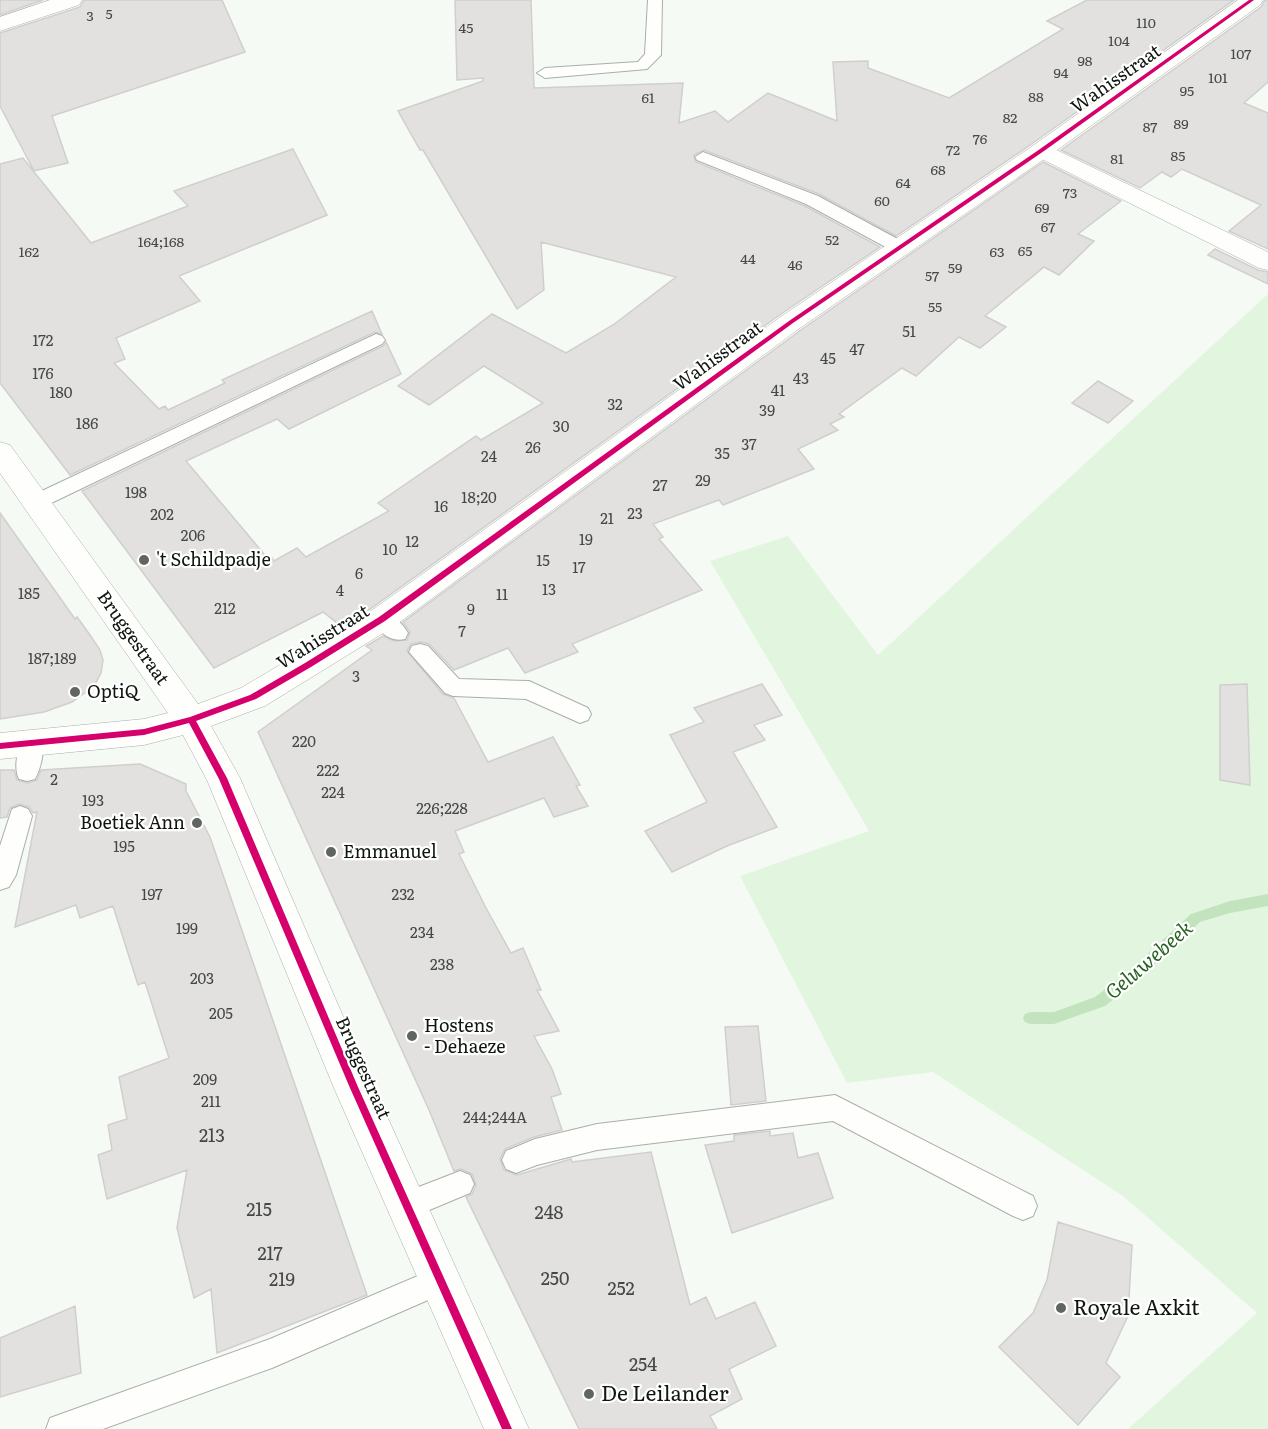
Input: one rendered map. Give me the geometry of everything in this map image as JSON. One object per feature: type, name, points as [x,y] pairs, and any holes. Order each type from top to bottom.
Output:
[{"type":"street","points":[[0,24],[71,0]]},
{"type":"street","name":"Wahisstraat","points":[[20,754],[144,732],[191,720],[252,697],[389,626],[772,336],[1042,150],[1252,0]]},
{"type":"street","points":[[1042,150],[1268,262]]},
{"type":"street","name":"Bruggestraat","points":[[0,452],[191,720],[223,778],[354,1088],[507,1429]]},
{"type":"lane","points":[[545,73],[642,66],[653,55],[655,0]]},
{"type":"lane","points":[[703,157],[812,200],[899,247]]},
{"type":"lane","points":[[36,502],[376,340]]},
{"type":"lane","points":[[420,652],[453,687],[529,690],[580,714]]},
{"type":"lane","points":[[0,879],[4,875],[20,816]]},
{"type":"lane","points":[[516,1160],[535,1152],[597,1137],[835,1108],[1023,1206]]},
{"type":"lane","points":[[408,1205],[460,1184]]},
{"type":"lane","points":[[61,1429],[272,1353],[441,1280]]},
{"type":"green space","points":[[1268,294],[1268,1429],[1128,1429],[1257,1313],[1123,1196],[933,1072],[847,1083],[740,876],[869,831],[710,561],[788,536],[878,655]]},
{"type":"building","points":[[0,0],[43,0],[0,15]]},
{"type":"building","points":[[84,0],[222,0],[245,52],[52,116],[68,163],[34,171],[0,106],[0,33],[80,7]]},
{"type":"building","points":[[455,0],[531,0],[534,88],[683,83],[679,123],[715,111],[728,122],[768,93],[837,121],[833,62],[868,61],[868,68],[949,98],[1063,29],[1047,21],[1087,0],[1234,0],[1033,143],[896,236],[819,194],[704,150],[694,155],[696,162],[805,206],[880,247],[781,314],[370,609],[341,626],[323,612],[214,668],[82,491],[383,346],[386,342],[401,374],[289,429],[277,419],[186,461],[269,560],[272,558],[274,561],[297,548],[306,557],[389,511],[378,503],[476,436],[481,440],[543,403],[484,366],[429,405],[398,386],[492,314],[566,353],[613,325],[676,277],[541,242],[544,290],[517,309],[398,111],[483,81],[483,78],[457,80]]},
{"type":"building","points":[[1265,0],[1268,0],[1268,82],[1244,103],[1268,113],[1268,249],[1229,231],[1261,205],[1182,169],[1171,177],[1162,172],[1140,188],[1061,150],[1261,7]]},
{"type":"building","points":[[293,149],[327,215],[179,276],[200,301],[116,338],[125,359],[114,363],[159,409],[165,406],[168,410],[225,383],[222,380],[372,311],[382,334],[375,332],[70,475],[0,383],[0,164],[23,158],[91,243],[188,206],[174,191]]},
{"type":"building","points":[[1043,162],[1121,201],[1078,234],[1094,241],[1059,275],[1044,267],[985,316],[1006,327],[980,348],[959,337],[916,376],[902,368],[839,414],[844,417],[830,424],[838,430],[798,449],[814,469],[723,505],[719,500],[653,524],[663,537],[659,539],[702,590],[572,644],[578,652],[525,673],[508,648],[454,670],[429,644],[421,642],[411,644],[407,651],[443,694],[454,698],[488,762],[553,737],[580,785],[576,786],[588,806],[554,817],[544,798],[455,831],[464,852],[459,854],[486,908],[511,953],[523,948],[541,990],[537,990],[559,1031],[534,1036],[552,1069],[561,1094],[551,1097],[562,1130],[534,1137],[505,1149],[500,1159],[504,1170],[517,1175],[571,1159],[572,1162],[651,1152],[690,1305],[706,1297],[716,1319],[755,1302],[776,1346],[729,1369],[742,1399],[710,1416],[717,1429],[579,1429],[466,1197],[472,1194],[476,1185],[472,1174],[461,1169],[454,1171],[429,1110],[258,732],[372,650],[366,646],[383,636],[394,641],[407,640],[410,632],[403,622],[801,330]]},
{"type":"building","points":[[1215,249],[1258,270],[1268,272],[1268,284],[1208,255]]},
{"type":"building","points":[[1098,381],[1133,401],[1108,423],[1072,403]]},
{"type":"building","points":[[0,513],[75,619],[77,617],[90,635],[100,650],[103,660],[101,673],[94,686],[72,702],[44,712],[0,719]]},
{"type":"building","points":[[762,684],[782,715],[754,725],[765,740],[733,752],[777,827],[727,846],[672,872],[645,831],[707,802],[670,735],[704,722],[694,708]]},
{"type":"building","points":[[1247,684],[1250,785],[1220,780],[1220,685]]},
{"type":"building","points":[[140,764],[186,784],[186,791],[210,837],[367,1295],[217,1353],[211,1289],[194,1298],[177,1228],[187,1170],[107,1199],[98,1155],[112,1150],[108,1125],[127,1119],[119,1077],[169,1058],[145,982],[138,985],[113,906],[80,918],[76,905],[15,927],[37,812],[33,813],[29,807],[19,804],[10,808],[7,817],[0,818],[0,770],[14,770],[17,780],[28,783],[37,780],[41,770]]},
{"type":"building","points":[[758,1026],[766,1101],[731,1105],[725,1027]]},
{"type":"building","points":[[770,1131],[770,1136],[793,1133],[798,1158],[818,1153],[833,1198],[732,1233],[705,1145],[734,1141],[734,1135]]},
{"type":"building","points":[[1058,1222],[1132,1245],[1128,1316],[1106,1363],[1120,1377],[1078,1425],[999,1347],[1033,1313],[1047,1280]]},
{"type":"building","points":[[75,1306],[81,1373],[0,1397],[0,1338]]},
{"type":"waterway","name":"Geluwebeek","points":[[1030,1018],[1054,1018],[1100,1002],[1133,976],[1196,918],[1230,907],[1268,900]]},
{"type":"cycle path","points":[[0,746],[144,732],[191,720],[253,697],[308,665],[382,619],[791,322],[1042,150],[1252,0]]},
{"type":"cycle path","points":[[191,720],[223,778],[354,1088],[507,1429]]},
{"type":"place","name":"'t Schildpadje","points":[[144,560]]},
{"type":"place","name":"OptiQ","points":[[75,692]]},
{"type":"place","name":"Boetiek Ann","points":[[197,823]]},
{"type":"place","name":"Emmanuel","points":[[331,852]]},
{"type":"place","name":"Hostens - Dehaeze","points":[[412,1036]]},
{"type":"place","name":"Royale Axkit","points":[[1061,1308]]},
{"type":"place","name":"De Leilander","points":[[589,1394]]}]
